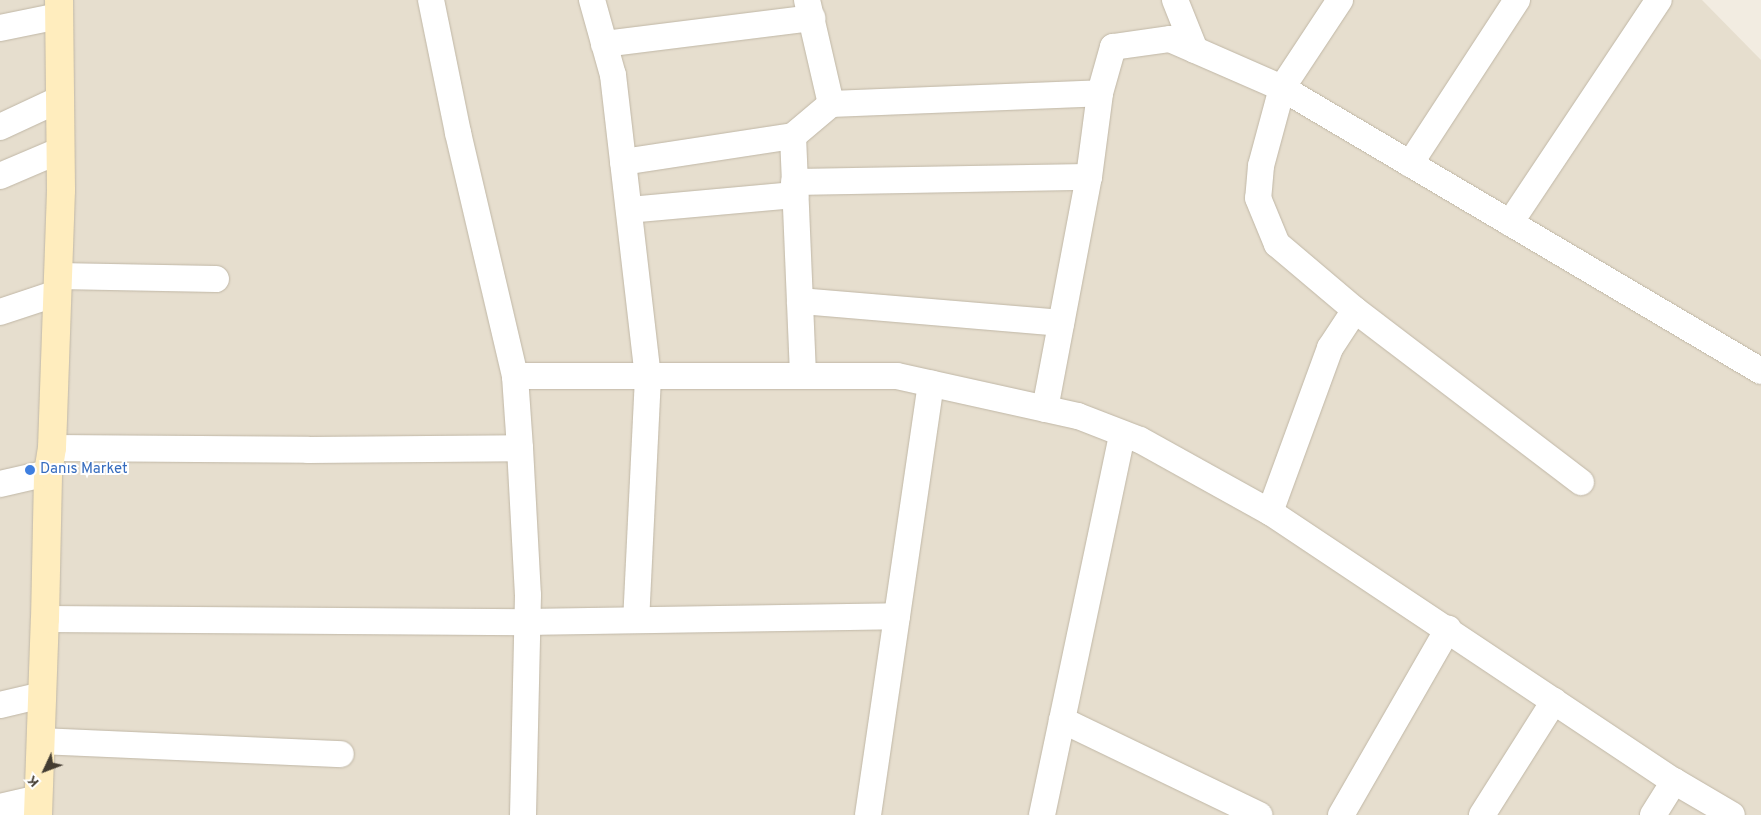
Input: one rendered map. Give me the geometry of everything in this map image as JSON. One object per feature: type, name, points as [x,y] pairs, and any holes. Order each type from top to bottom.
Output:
[{"type":"main road","points":[[38,806],[58,285],[61,150],[59,8]]},
{"type":"street","points":[[431,0],[458,133],[515,376],[528,622],[523,815]]},
{"type":"street","points":[[592,0],[613,75],[648,377],[636,620]]},
{"type":"street","points":[[1175,0],[1195,50]]},
{"type":"street","points":[[1340,0],[1282,88],[1261,166],[1258,198],[1277,244],[1355,310],[1581,482]]},
{"type":"street","points":[[1410,164],[1517,0]]},
{"type":"street","points":[[1510,223],[1659,0]]},
{"type":"street","points":[[0,28],[59,8]]},
{"type":"street","points":[[604,44],[809,9],[831,104]]},
{"type":"street","points":[[1045,409],[1088,177],[1100,93],[1113,47],[1170,40],[1282,88],[1761,371]]},
{"type":"street","points":[[623,162],[792,136],[831,104],[1100,93]]},
{"type":"street","points":[[0,127],[60,99]]},
{"type":"street","points":[[792,136],[803,376]]},
{"type":"street","points":[[0,176],[61,150]]},
{"type":"street","points":[[629,210],[795,188],[1088,177]]},
{"type":"street","points":[[0,312],[58,285],[216,279]]},
{"type":"street","points":[[800,301],[1061,323]]},
{"type":"street","points":[[1270,512],[1330,348],[1355,310]]},
{"type":"street","points":[[515,376],[896,376],[1078,416],[1140,440],[1270,512],[1674,781],[1732,815]]},
{"type":"street","points":[[868,815],[931,384]]},
{"type":"street","points":[[1042,815],[1122,434]]},
{"type":"street","points":[[0,484],[50,460],[308,450],[520,448]]},
{"type":"street","points":[[45,619],[528,622],[897,616]]},
{"type":"street","points":[[1341,815],[1448,629]]},
{"type":"street","points":[[0,705],[42,695]]},
{"type":"street","points":[[1482,815],[1554,700]]},
{"type":"street","points":[[1062,720],[1259,815]]},
{"type":"street","points":[[41,741],[341,754]]},
{"type":"street","points":[[1654,815],[1674,781]]},
{"type":"street","points":[[0,807],[38,806]]},
{"type":"shaded area","points":[[0,0],[1702,0],[1761,60],[1761,815],[0,815]]},
{"type":"place","name":"Danıs Market","points":[[30,470]]}]
